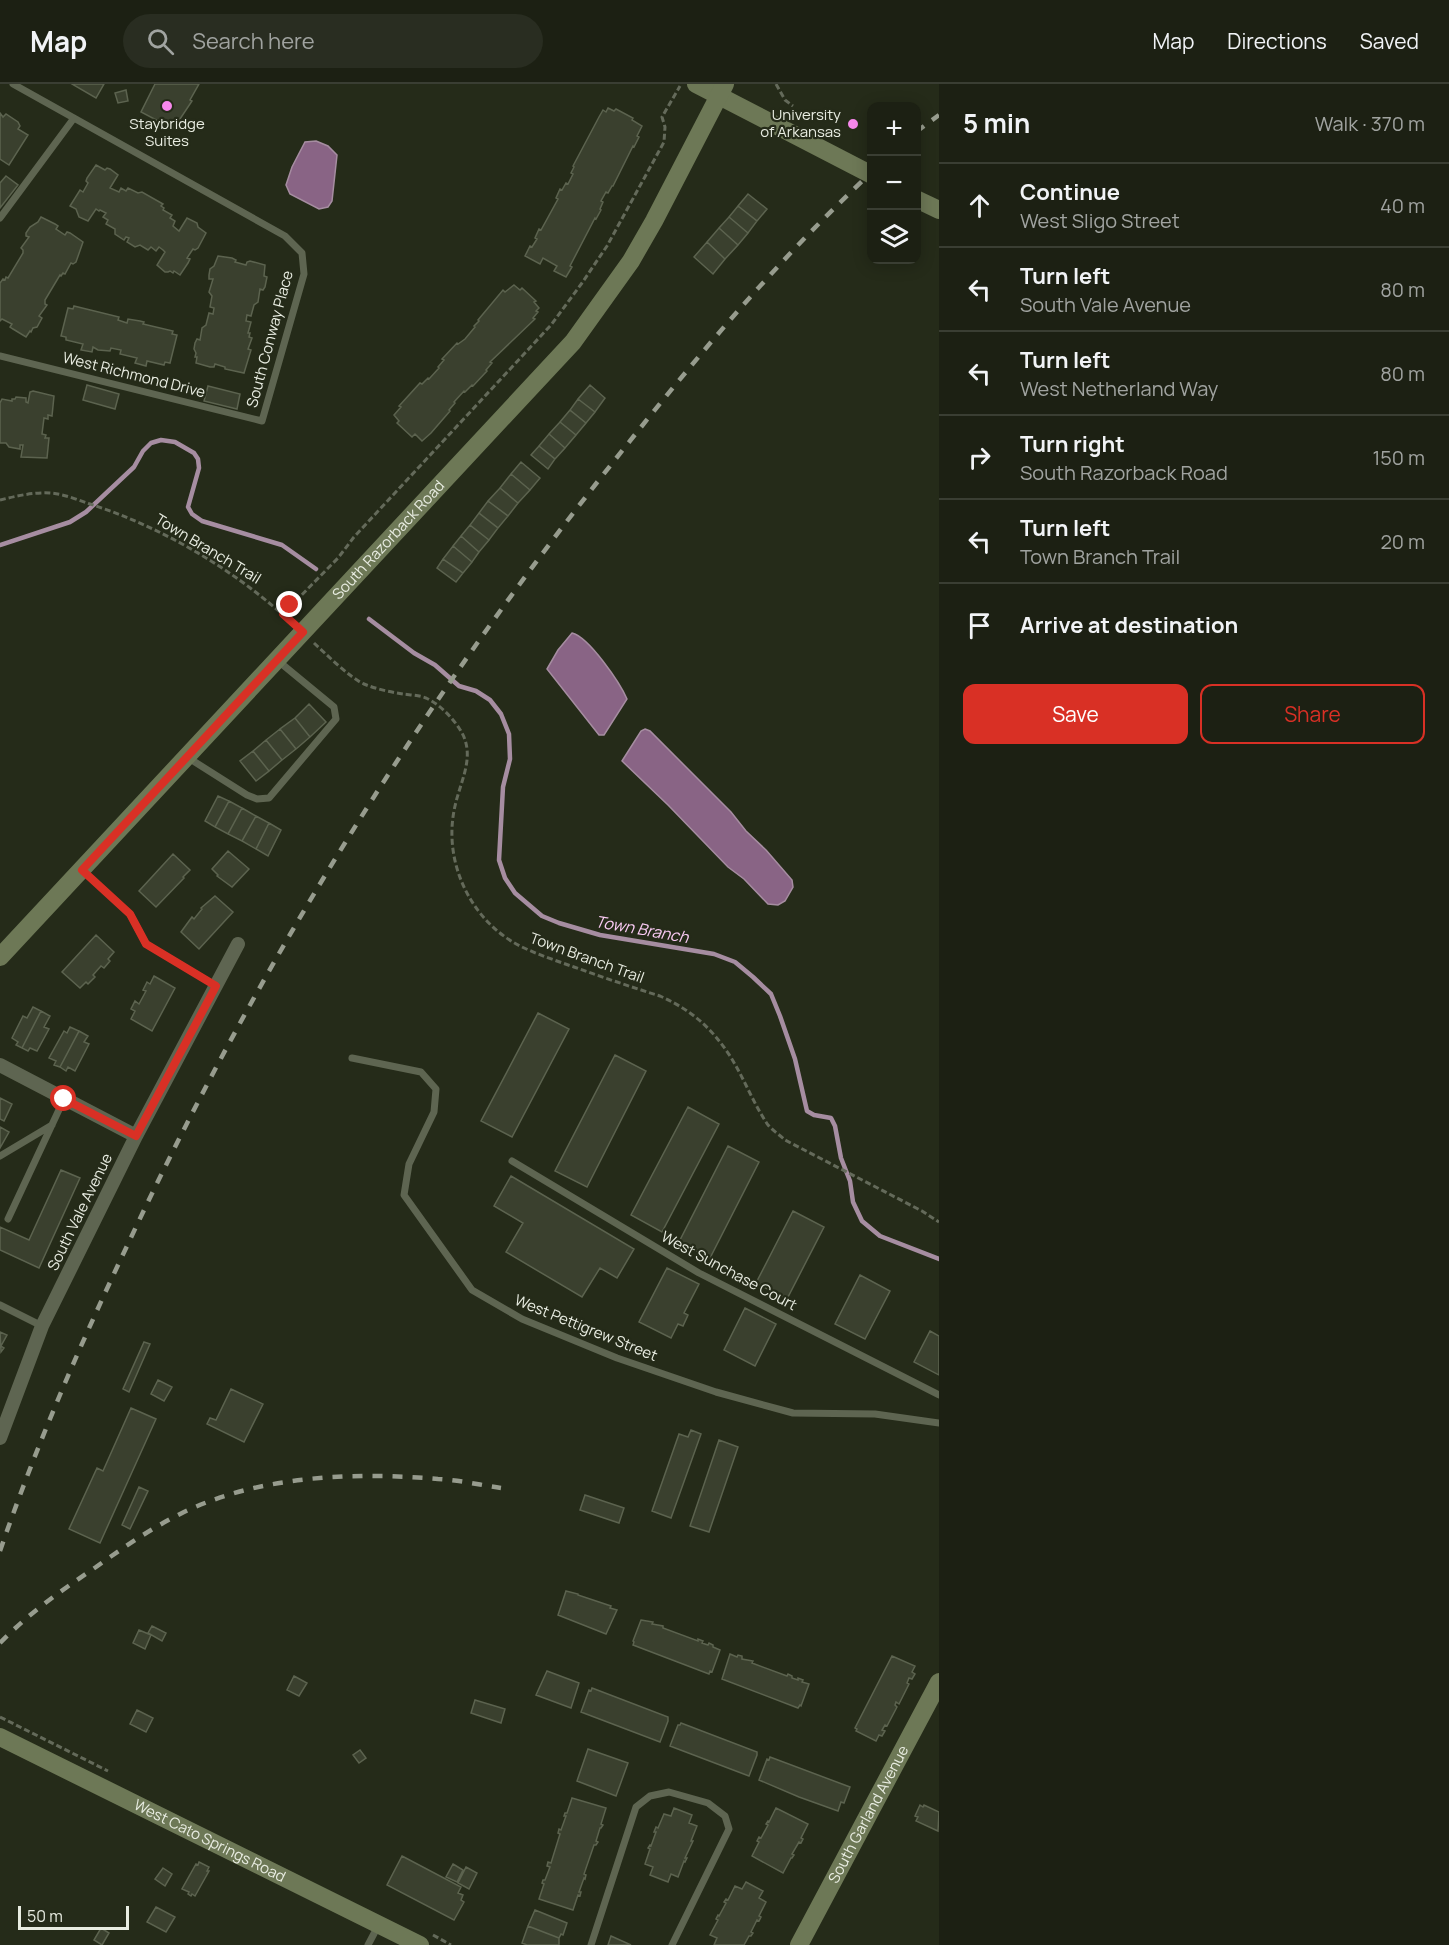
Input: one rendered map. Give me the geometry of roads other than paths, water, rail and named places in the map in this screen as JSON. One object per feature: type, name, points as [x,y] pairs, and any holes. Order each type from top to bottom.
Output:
[{"type":"main road","points":[[696,84],[722,90],[867,172]]},
{"type":"main road","name":"South Razorback Road","points":[[0,957],[573,342],[631,261],[722,90]]},
{"type":"main road","points":[[921,201],[939,210]]},
{"type":"main road","name":"South Garland Avenue","points":[[799,1945],[939,1682]]},
{"type":"main road","name":"West Cato Springs Road","points":[[0,1737],[380,1923],[420,1945]]},
{"type":"street","name":"South Vale Avenue","points":[[0,1438],[42,1326],[136,1136],[238,944]]},
{"type":"street","points":[[0,1065],[136,1136]]},
{"type":"lane","points":[[0,218],[74,118],[13,84]]},
{"type":"lane","name":"South Conway Place","points":[[74,118],[285,236],[302,253],[304,274],[262,421]]},
{"type":"lane","name":"West Richmond Drive","points":[[0,356],[262,421]]},
{"type":"lane","points":[[187,758],[247,795],[257,799],[269,798],[336,719],[334,707],[277,660]]},
{"type":"lane","points":[[82,870],[130,914],[146,944],[216,986]]},
{"type":"lane","name":"West Pettigrew Street","points":[[352,1058],[421,1072],[436,1089],[435,1112],[409,1164],[404,1195],[472,1290],[522,1319],[618,1358],[716,1392],[793,1413],[875,1413],[939,1423]]},
{"type":"lane","points":[[8,1218],[64,1099]]},
{"type":"lane","points":[[0,1156],[52,1125]]},
{"type":"lane","name":"West Sunchase Court","points":[[512,1161],[699,1273],[939,1395]]},
{"type":"lane","points":[[0,1305],[42,1326]]},
{"type":"lane","points":[[591,1945],[636,1807],[650,1796],[669,1792],[708,1803],[725,1816],[729,1829],[672,1945]]},
{"type":"lane","points":[[368,1945],[380,1923]]},
{"type":"waterway","name":"Town Branch","points":[[0,545],[70,522],[86,512],[134,467],[143,451],[151,443],[161,440],[175,442],[194,453],[198,459],[199,468],[188,507],[192,514],[202,521],[282,545],[316,569]]},
{"type":"waterway","name":"Town Branch","points":[[369,619],[414,653],[435,665],[459,686],[476,691],[490,700],[501,714],[509,734],[510,759],[503,787],[499,860],[505,878],[515,893],[542,916],[559,923],[600,935],[714,954],[735,962],[753,977],[771,994],[780,1016],[795,1059],[807,1111],[814,1115],[831,1118],[835,1126],[841,1158],[850,1181],[853,1202],[862,1221],[880,1236],[939,1259]]},
{"type":"railway","points":[[921,128],[939,115]]},
{"type":"railway","points":[[0,1551],[44,1434],[127,1246],[231,1039],[347,839],[475,646],[614,461],[737,312],[803,240],[867,177]]},
{"type":"railway","points":[[0,1643],[46,1602],[150,1531],[184,1512],[245,1490],[309,1479],[374,1476],[462,1481],[501,1488]]},
{"type":"place","name":"Staybridge Suites","points":[[167,106]]},
{"type":"place","name":"University of Arkansas","points":[[853,124]]}]
